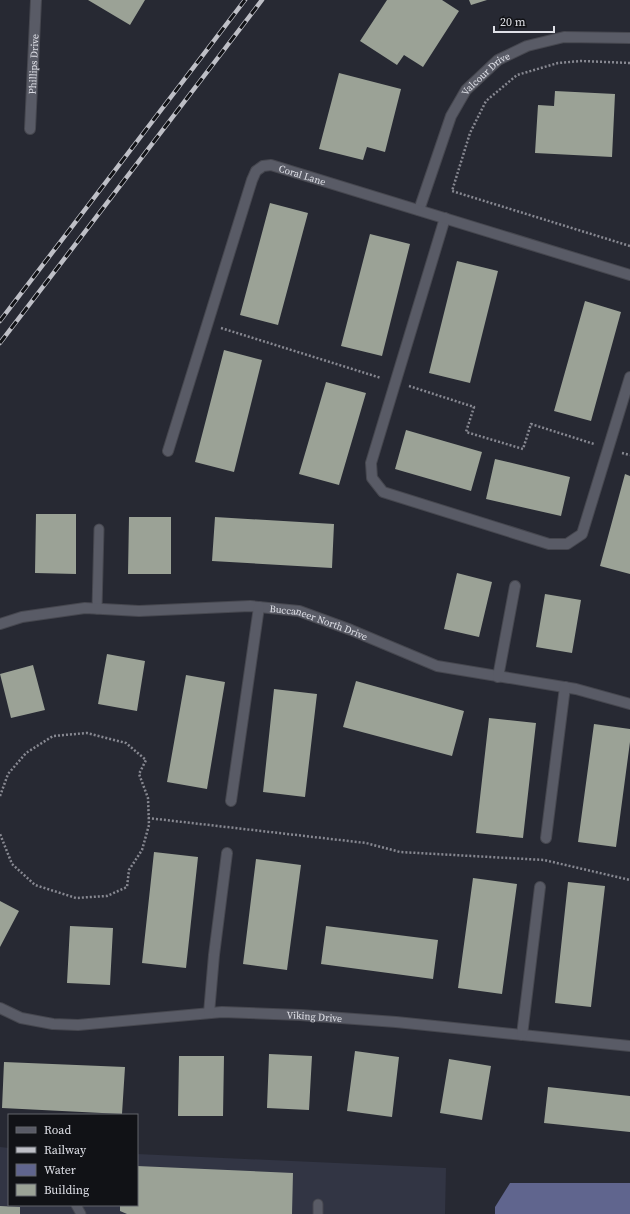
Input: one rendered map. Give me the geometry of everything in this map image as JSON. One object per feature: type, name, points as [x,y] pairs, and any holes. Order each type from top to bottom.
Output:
[{"type":"street","name":"Phillips Drive","points":[[30,129],[36,0]]},
{"type":"street","name":"Valcour Drive","points":[[419,210],[451,116],[466,90],[498,60],[527,46],[564,37],[630,38]]},
{"type":"street","name":"Coral Lane","points":[[168,451],[256,171],[263,166],[272,165],[630,275]]},
{"type":"street","points":[[445,218],[371,463],[372,478],[383,492],[548,544],[567,544],[582,534],[630,377]]},
{"type":"street","points":[[498,677],[515,586]]},
{"type":"street","points":[[231,801],[258,607]]},
{"type":"street","name":"Buccaneer North Drive","points":[[0,624],[22,617],[85,608],[139,611],[258,607],[299,611],[351,630],[437,666],[565,687],[630,704]]},
{"type":"street","points":[[546,838],[565,687]]},
{"type":"street","points":[[209,1013],[214,955],[227,853]]},
{"type":"street","points":[[522,1035],[540,887]]},
{"type":"street","name":"Viking Drive","points":[[0,1008],[21,1018],[53,1024],[78,1025],[222,1012],[300,1015],[396,1022],[630,1046]]},
{"type":"lane","points":[[97,609],[99,529]]},
{"type":"lane","points":[[318,1204],[318,1214]]},
{"type":"path","points":[[630,63],[558,62],[517,75],[486,101],[470,133],[452,191],[630,246]]},
{"type":"path","points":[[208,324],[474,407],[466,432],[523,449],[531,424],[630,455]]},
{"type":"path","points":[[0,796],[8,774],[26,753],[53,736],[87,733],[126,743],[146,760],[139,774],[148,798],[149,825],[142,850],[129,870],[127,887],[106,896],[76,898],[35,885],[12,864],[0,834]]},
{"type":"path","points":[[148,818],[366,843],[400,852],[544,860],[630,880]]},
{"type":"shaded area","points":[[0,1147],[8,1148],[8,1206],[138,1206],[138,1154],[446,1168],[445,1214],[0,1214]]},
{"type":"water","points":[[510,1183],[630,1183],[630,1214],[495,1214],[495,1207]]},
{"type":"building","points":[[88,0],[145,0],[130,25]]},
{"type":"building","points":[[387,0],[442,0],[459,11],[423,67],[404,55],[397,65],[360,41]]},
{"type":"building","points":[[469,0],[487,0],[471,5]]},
{"type":"building","points":[[339,73],[401,89],[385,152],[367,147],[363,160],[319,149]]},
{"type":"building","points":[[555,91],[615,94],[612,157],[535,153],[538,105],[554,106]]},
{"type":"building","points":[[270,203],[308,213],[278,325],[240,315]]},
{"type":"building","points":[[370,234],[410,244],[382,356],[341,346]]},
{"type":"building","points":[[457,261],[498,271],[470,383],[429,373]]},
{"type":"building","points":[[585,301],[621,312],[591,421],[554,411]]},
{"type":"building","points":[[224,350],[262,360],[234,472],[195,462]]},
{"type":"building","points":[[326,382],[366,393],[339,485],[299,474]]},
{"type":"building","points":[[406,430],[482,452],[471,491],[395,469]]},
{"type":"building","points":[[495,459],[570,477],[561,516],[486,499]]},
{"type":"building","points":[[625,474],[630,476],[630,574],[600,566]]},
{"type":"building","points":[[36,514],[76,514],[76,574],[35,573]]},
{"type":"building","points":[[129,517],[171,517],[171,574],[128,574]]},
{"type":"building","points":[[215,517],[334,524],[332,568],[212,561]]},
{"type":"building","points":[[457,573],[492,582],[479,637],[444,629]]},
{"type":"building","points":[[545,594],[581,600],[572,653],[536,647]]},
{"type":"building","points":[[107,654],[145,661],[137,711],[98,704]]},
{"type":"building","points":[[33,665],[45,710],[11,718],[0,674]]},
{"type":"building","points":[[186,675],[225,682],[207,789],[167,782]]},
{"type":"building","points":[[356,681],[464,711],[452,756],[343,727]]},
{"type":"building","points":[[274,689],[317,694],[305,797],[263,792]]},
{"type":"building","points":[[489,718],[536,723],[523,838],[476,833]]},
{"type":"building","points":[[594,724],[630,729],[630,742],[616,847],[578,842]]},
{"type":"building","points":[[154,852],[198,857],[186,968],[142,963]]},
{"type":"building","points":[[256,859],[301,865],[287,970],[243,964]]},
{"type":"building","points":[[473,878],[517,884],[502,994],[458,988]]},
{"type":"building","points":[[568,882],[605,886],[591,1007],[555,1003]]},
{"type":"building","points":[[0,901],[19,911],[0,947]]},
{"type":"building","points":[[70,926],[113,928],[110,985],[67,983]]},
{"type":"building","points":[[326,926],[438,940],[433,979],[321,964]]},
{"type":"building","points":[[355,1051],[399,1057],[392,1117],[347,1111]]},
{"type":"building","points":[[269,1054],[312,1056],[309,1110],[267,1108]]},
{"type":"building","points":[[179,1056],[224,1056],[223,1116],[178,1116]]},
{"type":"building","points":[[449,1059],[491,1066],[482,1120],[440,1113]]},
{"type":"building","points":[[4,1062],[125,1067],[122,1114],[2,1108]]},
{"type":"building","points":[[548,1087],[630,1096],[630,1132],[544,1123]]},
{"type":"building","points":[[138,1166],[293,1173],[292,1214],[127,1214],[120,1211],[120,1206],[138,1206]]},
{"type":"building","points":[[0,1206],[20,1207],[20,1214],[0,1214]]},
{"type":"railway","points":[[0,321],[245,0]]},
{"type":"railway","points":[[0,343],[262,0]]}]
